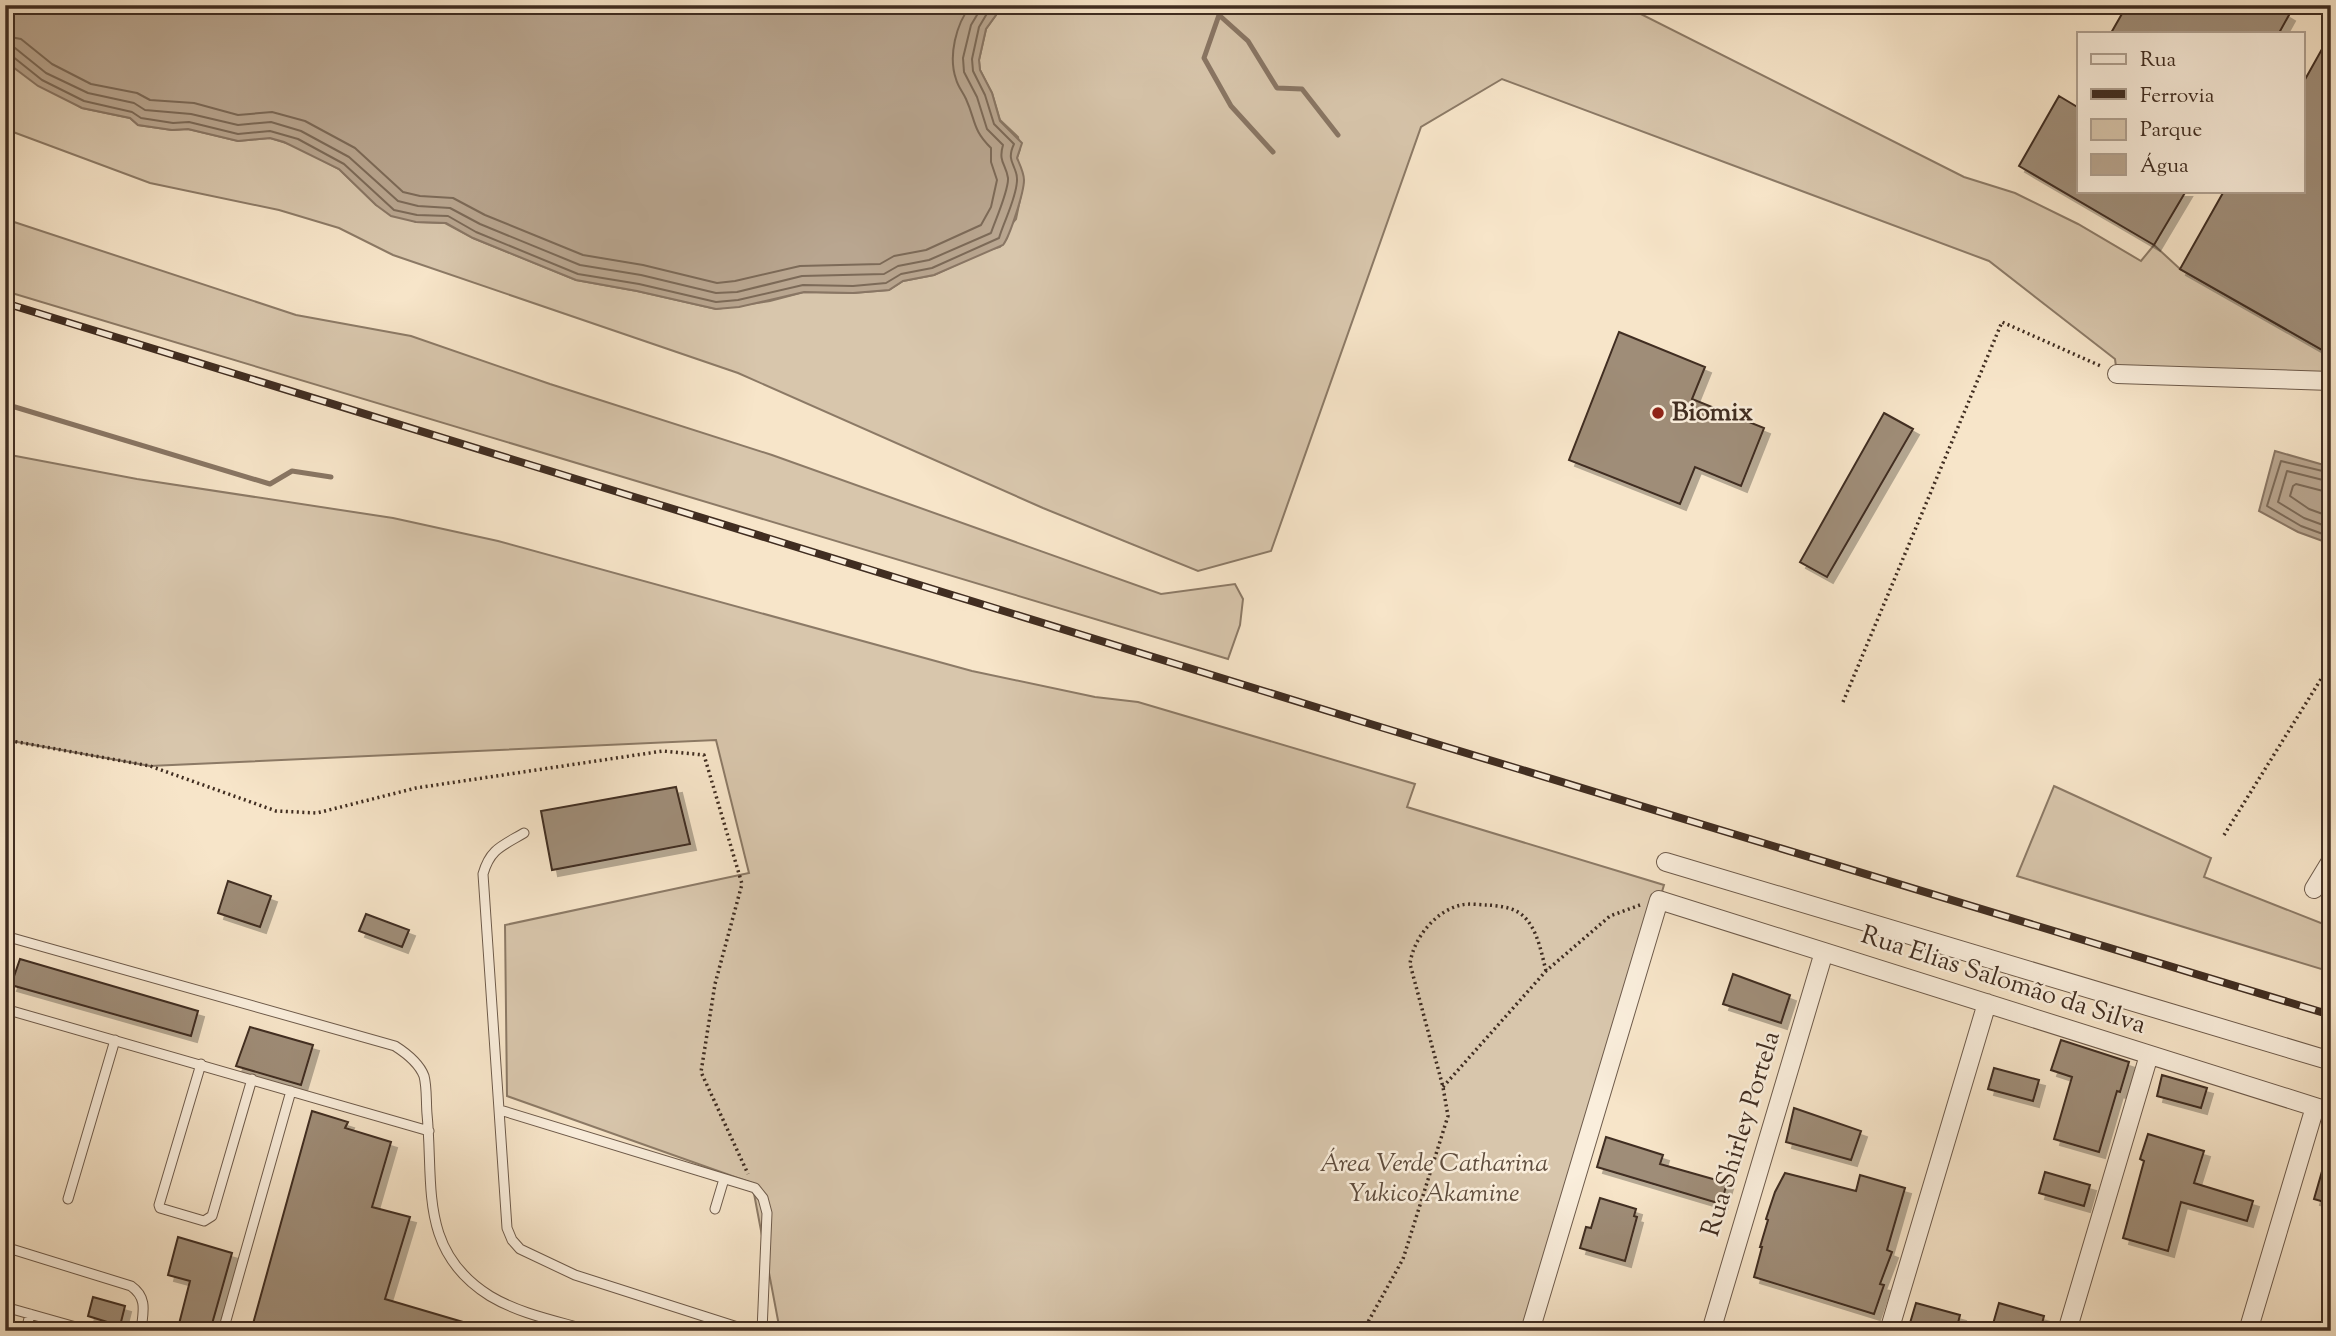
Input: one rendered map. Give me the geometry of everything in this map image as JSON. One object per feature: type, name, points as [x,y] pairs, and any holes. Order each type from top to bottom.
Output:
[{"type":"street","points":[[2117,374],[2331,381]]},
{"type":"street","points":[[2314,889],[2331,861]]},
{"type":"street","points":[[1666,862],[2331,1061]]},
{"type":"street","points":[[1530,1331],[1659,900]]},
{"type":"street","name":"Rua Elias Salomão da Silva","points":[[1659,900],[2323,1110]]},
{"type":"street","name":"Rua Shirley Portela","points":[[1710,1331],[1824,952]]},
{"type":"street","points":[[1889,1331],[1987,1003]]},
{"type":"street","points":[[2067,1331],[2148,1055]]},
{"type":"street","points":[[2248,1331],[2323,1110]]},
{"type":"lane","points":[[524,833],[493,850],[483,874],[507,1228],[512,1240],[520,1249],[575,1275],[750,1331]]},
{"type":"lane","points":[[5,936],[395,1046],[411,1057],[424,1076],[431,1206],[438,1234],[449,1255],[467,1277],[489,1295],[506,1304],[591,1331]]},
{"type":"lane","points":[[5,1009],[429,1131]]},
{"type":"lane","points":[[68,1199],[115,1040]]},
{"type":"lane","points":[[201,1065],[159,1205],[160,1208],[204,1222],[212,1216],[252,1079]]},
{"type":"lane","points":[[223,1331],[291,1091]]},
{"type":"lane","points":[[500,1110],[755,1188],[763,1198],[767,1213],[762,1331]]},
{"type":"lane","points":[[715,1209],[724,1179]]},
{"type":"lane","points":[[5,1247],[131,1286],[139,1292],[144,1302],[141,1331]]},
{"type":"lane","points":[[5,1307],[89,1331]]},
{"type":"lane","points":[[26,1331],[30,1314]]},
{"type":"path","points":[[1843,702],[2002,322],[2117,374]]},
{"type":"path","points":[[2224,835],[2331,663]]},
{"type":"path","points":[[1443,1087],[1546,971],[1610,916],[1659,900]]},
{"type":"path","points":[[1363,1331],[1403,1259],[1448,1116],[1443,1087],[1409,964],[1411,950],[1424,931],[1444,912],[1462,904],[1497,905],[1517,911],[1529,921],[1546,971]]},
{"type":"green space","points":[[1000,5],[1623,5],[1964,177],[2015,193],[2078,224],[2141,261],[2154,245],[2180,269],[2331,355],[2331,381],[2117,374],[2115,359],[1989,261],[1502,79],[1421,127],[1271,551],[1198,571],[1043,508],[738,373],[393,255],[339,228],[279,210],[150,183],[5,129],[5,56],[9,64],[82,108],[130,118],[138,125],[172,130],[188,129],[238,141],[270,138],[296,146],[339,169],[376,205],[416,222],[445,223],[473,238],[576,280],[716,309],[770,301],[804,292],[853,293],[889,290],[903,281],[934,275],[1000,247],[1007,238],[1009,227],[1016,219],[1023,185],[1017,158],[1020,149],[1018,137],[1000,120],[992,93],[980,70],[979,60],[986,29]]},
{"type":"green space","points":[[5,219],[296,315],[411,336],[772,455],[1161,594],[1235,584],[1243,599],[1240,625],[1228,659],[5,291]]},
{"type":"green space","name":"Área Verde Catharina Yukico Akamine","points":[[5,454],[137,479],[393,518],[498,541],[972,671],[1095,697],[1138,702],[1415,784],[1407,807],[1664,885],[1530,1331],[780,1331],[752,1183],[507,1096],[505,925],[749,873],[716,740],[150,766],[12,741],[5,738]]},
{"type":"green space","points":[[2054,786],[2211,858],[2204,877],[2331,927],[2331,972],[2017,876]]},
{"type":"water","points":[[5,5],[1000,5],[986,29],[979,60],[980,70],[992,93],[1000,121],[1022,143],[1017,158],[1023,175],[1023,186],[1013,224],[1003,245],[934,275],[903,281],[889,290],[853,293],[804,292],[739,307],[716,309],[576,280],[473,238],[446,223],[416,222],[391,216],[339,169],[284,142],[270,138],[238,141],[188,129],[172,130],[138,125],[130,118],[82,108],[38,86],[9,64],[5,56]]},
{"type":"water","points":[[2275,451],[2331,467],[2331,544],[2298,532],[2259,511]]},
{"type":"building","points":[[2127,5],[2272,5],[2289,15],[2280,32],[2112,32]]},
{"type":"building","points":[[2331,33],[2331,355],[2180,269],[2223,192],[2304,192],[2304,81]]},
{"type":"building","points":[[2059,96],[2077,107],[2077,192],[2185,192],[2154,245],[2019,166]]},
{"type":"building","name":"Biomix","points":[[1619,332],[1705,367],[1692,399],[1764,428],[1741,486],[1695,467],[1680,504],[1569,460]]},
{"type":"building","points":[[1884,413],[1913,429],[1827,577],[1800,562]]},
{"type":"building","points":[[676,787],[690,844],[552,870],[541,811]]},
{"type":"building","points":[[228,881],[271,896],[260,927],[218,913]]},
{"type":"building","points":[[366,914],[409,930],[402,947],[359,931]]},
{"type":"building","points":[[20,959],[198,1011],[191,1036],[11,985]]},
{"type":"building","points":[[1733,974],[1790,995],[1781,1023],[1723,1004]]},
{"type":"building","points":[[250,1027],[313,1045],[301,1085],[236,1066]]},
{"type":"building","points":[[2061,1040],[2129,1062],[2120,1092],[2117,1091],[2099,1152],[2054,1139],[2072,1077],[2051,1070]]},
{"type":"building","points":[[1994,1068],[2039,1080],[2033,1101],[1988,1089]]},
{"type":"building","points":[[2162,1075],[2207,1088],[2201,1108],[2157,1096]]},
{"type":"building","points":[[1794,1108],[1861,1131],[1851,1160],[1786,1142]]},
{"type":"building","points":[[312,1111],[348,1122],[345,1128],[391,1142],[372,1207],[410,1217],[385,1299],[480,1327],[479,1331],[251,1331]]},
{"type":"building","points":[[2148,1134],[2204,1151],[2194,1183],[2253,1201],[2247,1221],[2181,1202],[2168,1251],[2123,1238],[2144,1161],[2140,1159]]},
{"type":"building","points":[[1606,1137],[1663,1155],[1660,1164],[1727,1183],[1721,1204],[1597,1167]]},
{"type":"building","points":[[2327,1154],[2331,1155],[2331,1204],[2314,1199]]},
{"type":"building","points":[[2045,1172],[2090,1185],[2084,1206],[2039,1193]]},
{"type":"building","points":[[1785,1173],[1856,1191],[1860,1175],[1905,1188],[1887,1250],[1892,1252],[1880,1284],[1884,1285],[1874,1314],[1754,1277],[1768,1220],[1766,1219]]},
{"type":"building","points":[[1600,1198],[1636,1209],[1634,1216],[1637,1217],[1625,1261],[1580,1248],[1586,1227],[1591,1228]]},
{"type":"building","points":[[178,1237],[232,1253],[210,1331],[179,1324],[190,1281],[168,1275]]},
{"type":"building","points":[[93,1297],[125,1306],[120,1326],[88,1316]]},
{"type":"building","points":[[1916,1303],[1960,1315],[1956,1331],[1935,1331],[1910,1323]]},
{"type":"building","points":[[1999,1303],[2044,1316],[2040,1331],[2017,1331],[1993,1324]]},
{"type":"waterway","points":[[1219,5],[1219,15],[1248,41],[1277,88],[1302,89],[1338,135]]},
{"type":"waterway","points":[[1219,15],[1204,58],[1231,106],[1273,152]]},
{"type":"waterway","points":[[5,404],[270,484],[292,471],[331,477]]},
{"type":"railway","points":[[5,303],[1377,726],[2331,1015]]},
{"type":"place","name":"Biomix","points":[[1658,413]]}]
